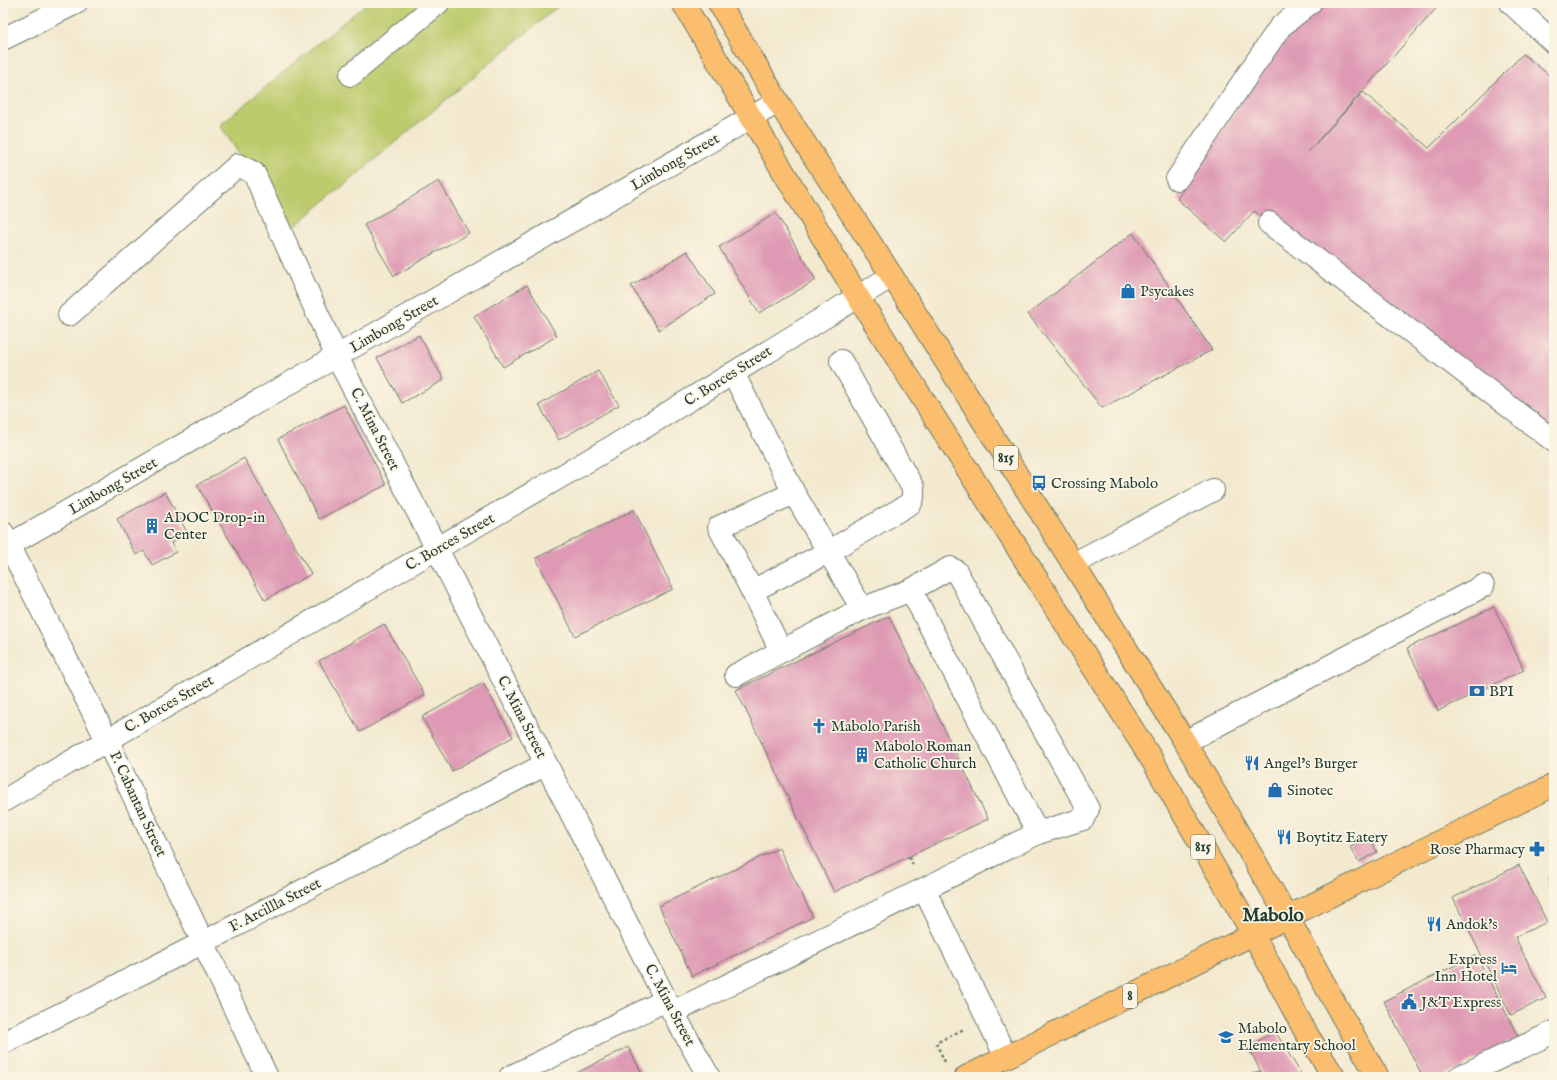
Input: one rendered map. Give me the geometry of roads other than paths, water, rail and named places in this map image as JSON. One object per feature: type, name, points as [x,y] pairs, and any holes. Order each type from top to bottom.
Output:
[{"type":"main road","name":"815","points":[[683,3],[858,297],[1152,760],[1253,934],[1305,1032],[1334,1077]]},
{"type":"main road","name":"815","points":[[719,3],[778,102],[892,276],[1185,742],[1287,916],[1342,1016],[1378,1077]]},
{"type":"main road","name":"8","points":[[966,1077],[1287,916],[1554,785]]},
{"type":"street","points":[[3,39],[76,3]]},
{"type":"street","points":[[351,75],[438,3]]},
{"type":"street","points":[[1176,178],[1280,27],[1310,3]]},
{"type":"street","points":[[1510,3],[1554,43]]},
{"type":"street","name":"Limbong Street","points":[[6,539],[337,357],[778,102]]},
{"type":"street","name":"C. Mina Street","points":[[69,315],[238,165],[254,173],[337,357],[437,549],[670,1006],[710,1077]]},
{"type":"street","points":[[1269,223],[1554,440]]},
{"type":"street","name":"C. Borces Street","points":[[3,801],[622,441],[892,276]]},
{"type":"street","points":[[752,591],[828,552],[911,503],[913,497],[912,488],[841,361]]},
{"type":"street","points":[[733,373],[794,493],[862,609]]},
{"type":"street","points":[[1073,564],[1213,490]]},
{"type":"street","points":[[781,652],[719,527],[794,493]]},
{"type":"street","name":"P. Cabantan Street","points":[[6,539],[107,740],[267,1077]]},
{"type":"street","points":[[510,1077],[670,1006],[924,889],[1038,834],[1083,819],[1088,809],[956,571],[950,568],[911,590],[862,609],[736,675]]},
{"type":"street","points":[[1185,742],[1483,586]]},
{"type":"street","points":[[911,590],[1038,834]]},
{"type":"street","name":"F. Arcillla Street","points":[[3,1043],[204,942],[546,764]]},
{"type":"street","points":[[924,889],[1006,1057]]},
{"type":"street","points":[[1459,1077],[1554,1032]]},
{"type":"place","name":"Psycakes","points":[[1128,291]]},
{"type":"place","name":"Crossing Mabolo","points":[[1039,483]]},
{"type":"place","name":"ADOC Drop-in Center","points":[[152,526]]},
{"type":"place","name":"BPI","points":[[1477,691]]},
{"type":"place","name":"Mabolo Parish","points":[[819,726]]},
{"type":"place","name":"Mabolo Roman Catholic Church","points":[[862,755]]},
{"type":"place","name":"Angel's Burger","points":[[1252,763]]},
{"type":"place","name":"Sinotec","points":[[1275,790]]},
{"type":"place","name":"Boytitz Eatery","points":[[1284,837]]},
{"type":"place","name":"Rose Pharmacy","points":[[1537,849]]},
{"type":"place","name":"Andok's","points":[[1434,924]]},
{"type":"place","name":"Express Inn Hotel","points":[[1509,968]]},
{"type":"place","name":"J&T Express","points":[[1409,1002]]},
{"type":"place","name":"Mabolo Elementary School","points":[[1226,1037]]},
{"type":"district","name":"Mabolo","points":[[1273,916]]}]
